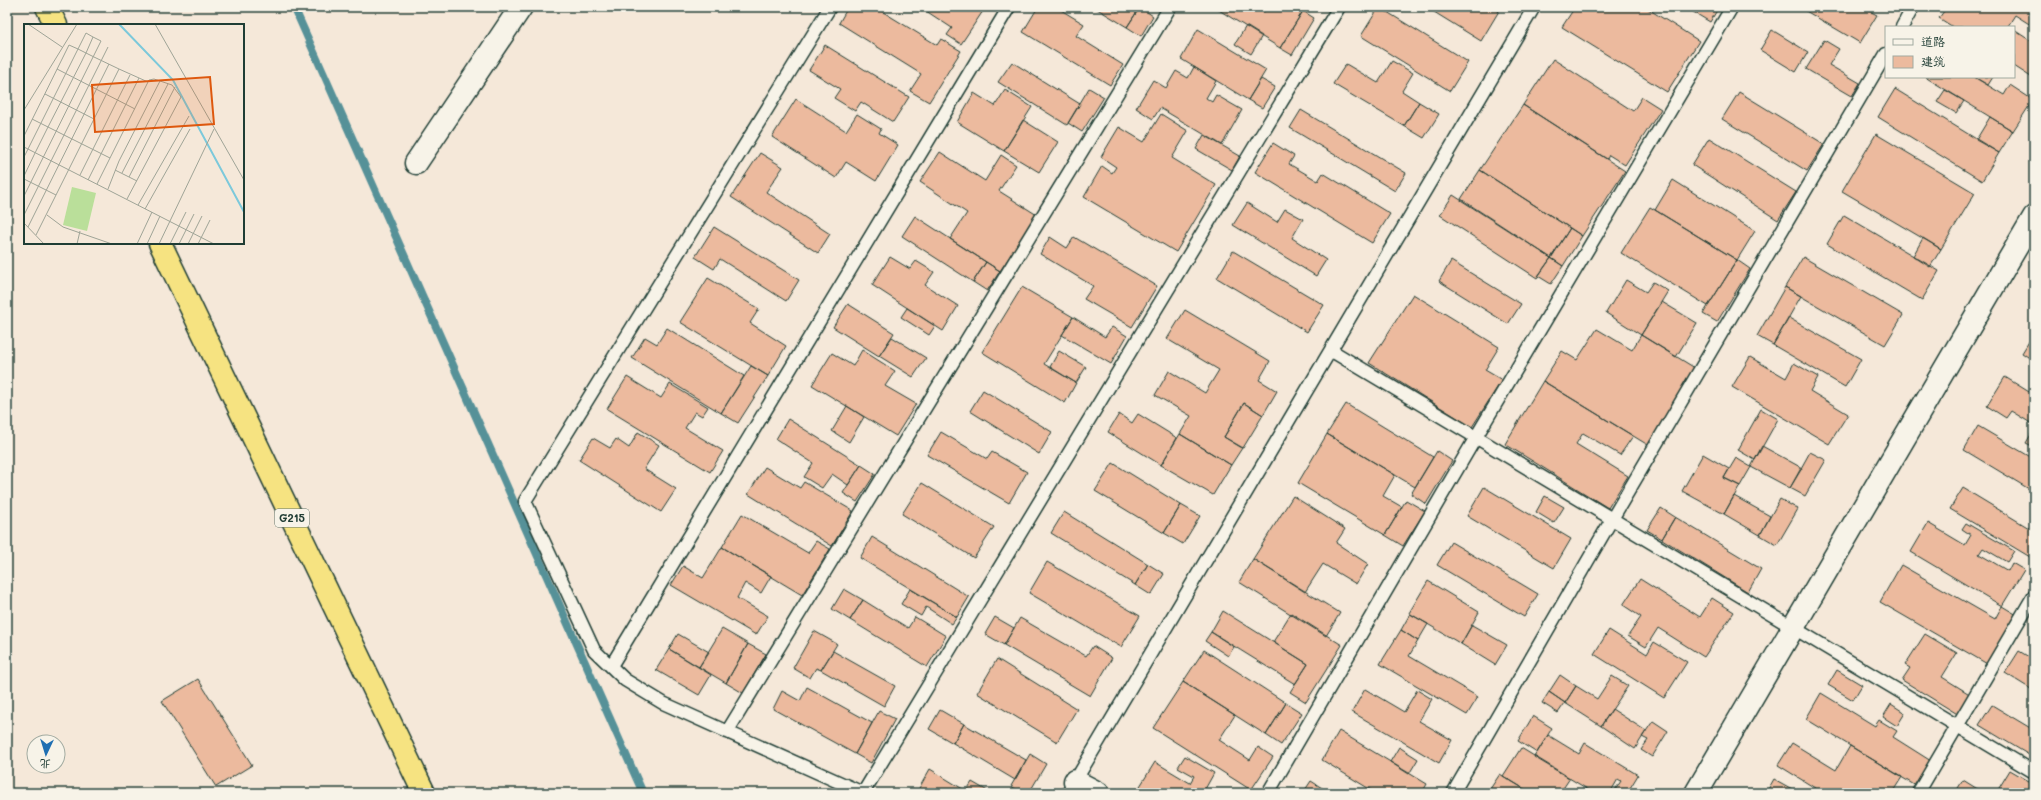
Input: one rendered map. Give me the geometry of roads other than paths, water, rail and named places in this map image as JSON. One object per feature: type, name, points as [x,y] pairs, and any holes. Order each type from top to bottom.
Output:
[{"type":"highway","points":[[47,7],[56,24]]},
{"type":"highway","name":"G215","points":[[160,244],[424,793]]},
{"type":"street","points":[[416,163],[521,7]]},
{"type":"street","points":[[1696,793],[2034,217]]},
{"type":"street","points":[[1071,787],[1098,793]]},
{"type":"lane","points":[[830,7],[525,501],[594,650],[625,680],[664,703],[863,793],[1339,7]]},
{"type":"lane","points":[[611,666],[1008,7]]},
{"type":"lane","points":[[727,732],[1170,7]]},
{"type":"lane","points":[[1071,787],[1332,351],[1534,7]]},
{"type":"lane","points":[[1268,793],[1476,437],[1732,7]]},
{"type":"lane","points":[[1903,26],[1914,7]]},
{"type":"lane","points":[[1453,793],[1612,519],[1885,56]]},
{"type":"lane","points":[[1332,351],[2034,772]]},
{"type":"lane","points":[[1918,793],[2034,596]]},
{"type":"waterway","points":[[294,7],[643,793]]}]
